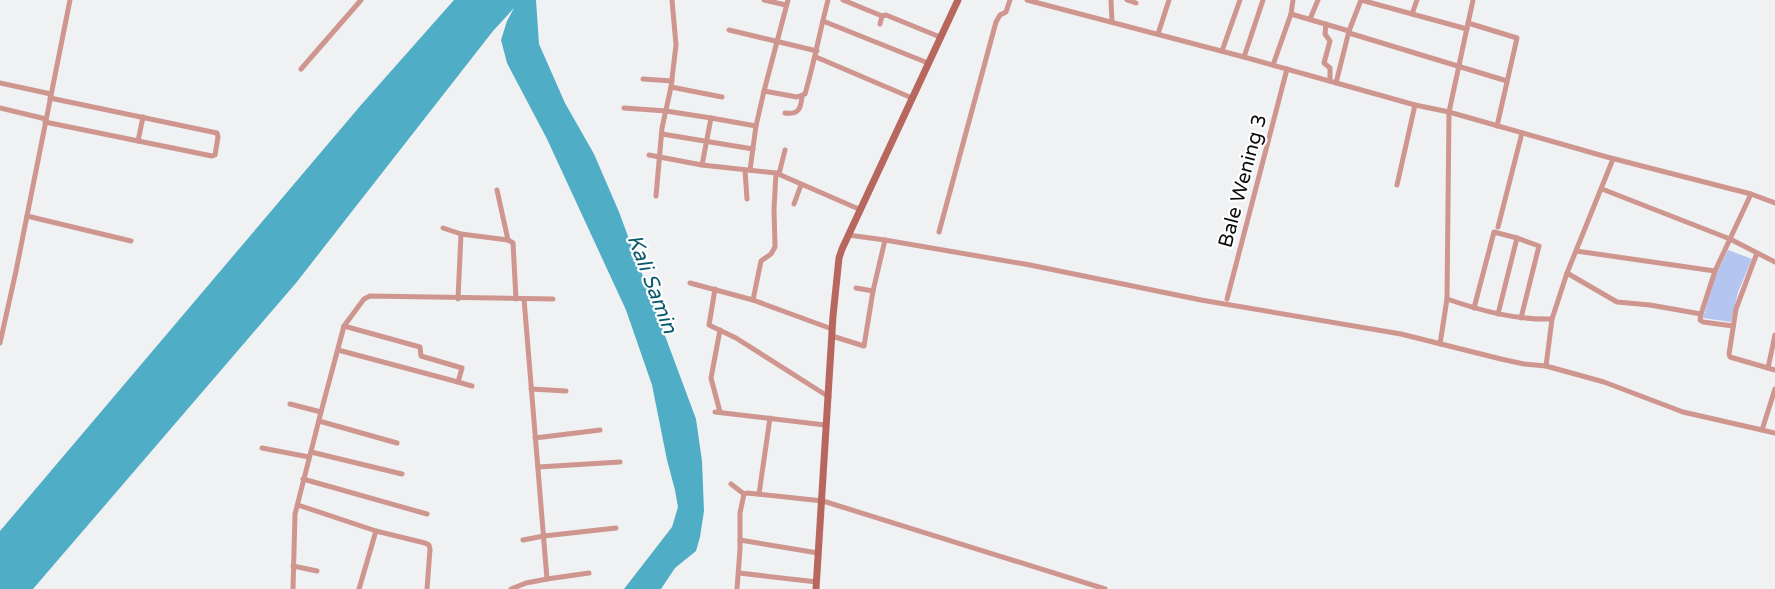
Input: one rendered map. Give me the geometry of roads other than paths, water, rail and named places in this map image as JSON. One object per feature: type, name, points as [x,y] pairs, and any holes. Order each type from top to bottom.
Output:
[{"type":"street","points":[[0,343],[70,0]]},
{"type":"street","points":[[302,69],[361,0]]},
{"type":"street","points":[[656,196],[659,155],[676,45],[672,0]]},
{"type":"street","points":[[747,199],[748,170],[756,126],[787,3],[764,0]]},
{"type":"street","points":[[786,113],[794,114],[798,111],[802,96],[805,94],[828,0]]},
{"type":"street","points":[[843,0],[940,37]]},
{"type":"street","points":[[739,573],[816,585],[823,501],[825,425],[839,258],[958,0]]},
{"type":"street","points":[[939,232],[996,21],[1006,12],[1010,0]]},
{"type":"street","points":[[1027,0],[1415,105],[1449,112],[1613,159],[1751,194],[1775,203]]},
{"type":"street","points":[[1111,0],[1112,22]]},
{"type":"street","points":[[1127,0],[1136,3]]},
{"type":"street","points":[[1158,34],[1169,0]]},
{"type":"street","points":[[1222,51],[1240,0]]},
{"type":"street","points":[[1244,57],[1263,0]]},
{"type":"street","points":[[1273,65],[1291,14],[1293,0]]},
{"type":"street","points":[[1310,19],[1318,0]]},
{"type":"street","points":[[1333,82],[1361,0],[1517,38],[1497,126]]},
{"type":"street","points":[[1412,14],[1417,0]]},
{"type":"street","points":[[1440,344],[1448,299],[1449,112],[1473,0]]},
{"type":"street","points":[[1291,14],[1458,68],[1507,81]]},
{"type":"street","points":[[880,24],[882,16]]},
{"type":"street","points":[[823,21],[928,63]]},
{"type":"street","points":[[1326,24],[1325,34],[1330,41],[1324,63],[1330,68],[1333,82]]},
{"type":"street","points":[[729,30],[816,54],[912,98]]},
{"type":"street","name":"Bale Wening 3","points":[[1227,299],[1287,69]]},
{"type":"street","points":[[643,80],[671,84],[722,97]]},
{"type":"street","points":[[0,83],[217,133],[215,155],[138,141],[0,108]]},
{"type":"street","points":[[764,92],[802,96]]},
{"type":"street","points":[[1397,184],[1415,105]]},
{"type":"street","points":[[624,108],[666,111],[756,126]]},
{"type":"street","points":[[138,141],[143,117]]},
{"type":"street","points":[[702,165],[711,118]]},
{"type":"street","points":[[1498,227],[1522,133]]},
{"type":"street","points":[[662,134],[753,149]]},
{"type":"street","points":[[753,300],[761,261],[775,247],[774,209],[777,173],[785,150]]},
{"type":"street","points":[[649,155],[659,155],[702,165],[777,173],[861,210]]},
{"type":"street","points":[[1546,366],[1552,320],[1567,273],[1613,159]]},
{"type":"street","points":[[794,204],[801,184]]},
{"type":"street","points":[[1602,189],[1730,239],[1775,262]]},
{"type":"street","points":[[497,190],[508,240]]},
{"type":"street","points":[[1733,326],[1700,321],[1715,271],[1751,194]]},
{"type":"street","points":[[27,216],[131,241]]},
{"type":"street","points":[[443,228],[461,234],[508,240],[513,243],[516,299]]},
{"type":"street","points":[[1474,308],[1494,232],[1539,246],[1521,318]]},
{"type":"street","points":[[458,299],[461,234]]},
{"type":"street","points":[[848,235],[1030,265],[1201,300],[1351,327],[1375,329],[1524,364],[1546,366],[1604,382],[1683,412],[1775,433]]},
{"type":"street","points":[[1498,314],[1517,238]]},
{"type":"street","points":[[690,283],[753,300],[864,346],[873,291],[885,240]]},
{"type":"street","points":[[1576,251],[1715,271]]},
{"type":"street","points":[[1757,253],[1736,309],[1729,351],[1730,357],[1775,370]]},
{"type":"street","points":[[1567,273],[1617,302],[1701,314]]},
{"type":"street","points":[[856,288],[873,291]]},
{"type":"street","points":[[709,325],[715,289]]},
{"type":"street","points":[[293,589],[297,505],[303,479],[344,326],[367,297],[553,299]]},
{"type":"street","points":[[524,299],[547,579]]},
{"type":"street","points":[[1448,299],[1498,314],[1552,320]]},
{"type":"street","points":[[702,325],[709,325],[742,342],[829,397]]},
{"type":"street","points":[[344,326],[420,347],[421,357],[462,368],[458,382]]},
{"type":"street","points":[[720,330],[711,378],[718,412],[825,425]]},
{"type":"street","points":[[1768,368],[1775,335]]},
{"type":"street","points":[[338,350],[472,386]]},
{"type":"street","points":[[531,389],[566,391]]},
{"type":"street","points":[[1762,430],[1775,389]]},
{"type":"street","points":[[290,404],[321,412]]},
{"type":"street","points":[[759,494],[770,418]]},
{"type":"street","points":[[319,421],[397,443]]},
{"type":"street","points":[[535,438],[600,430]]},
{"type":"street","points":[[262,448],[310,454],[402,474]]},
{"type":"street","points":[[538,467],[620,462]]},
{"type":"street","points":[[303,479],[427,514]]},
{"type":"street","points":[[731,484],[744,494],[823,501],[1105,589]]},
{"type":"street","points":[[737,589],[740,513],[744,494]]},
{"type":"street","points":[[297,505],[429,546],[428,589]]},
{"type":"street","points":[[523,540],[616,528]]},
{"type":"street","points":[[359,589],[376,531]]},
{"type":"street","points":[[740,540],[818,553]]},
{"type":"street","points":[[293,566],[317,571]]},
{"type":"street","points":[[511,589],[547,579],[589,573]]},
{"type":"water label","name":"Kali Samin","points":[[652,284]]}]
